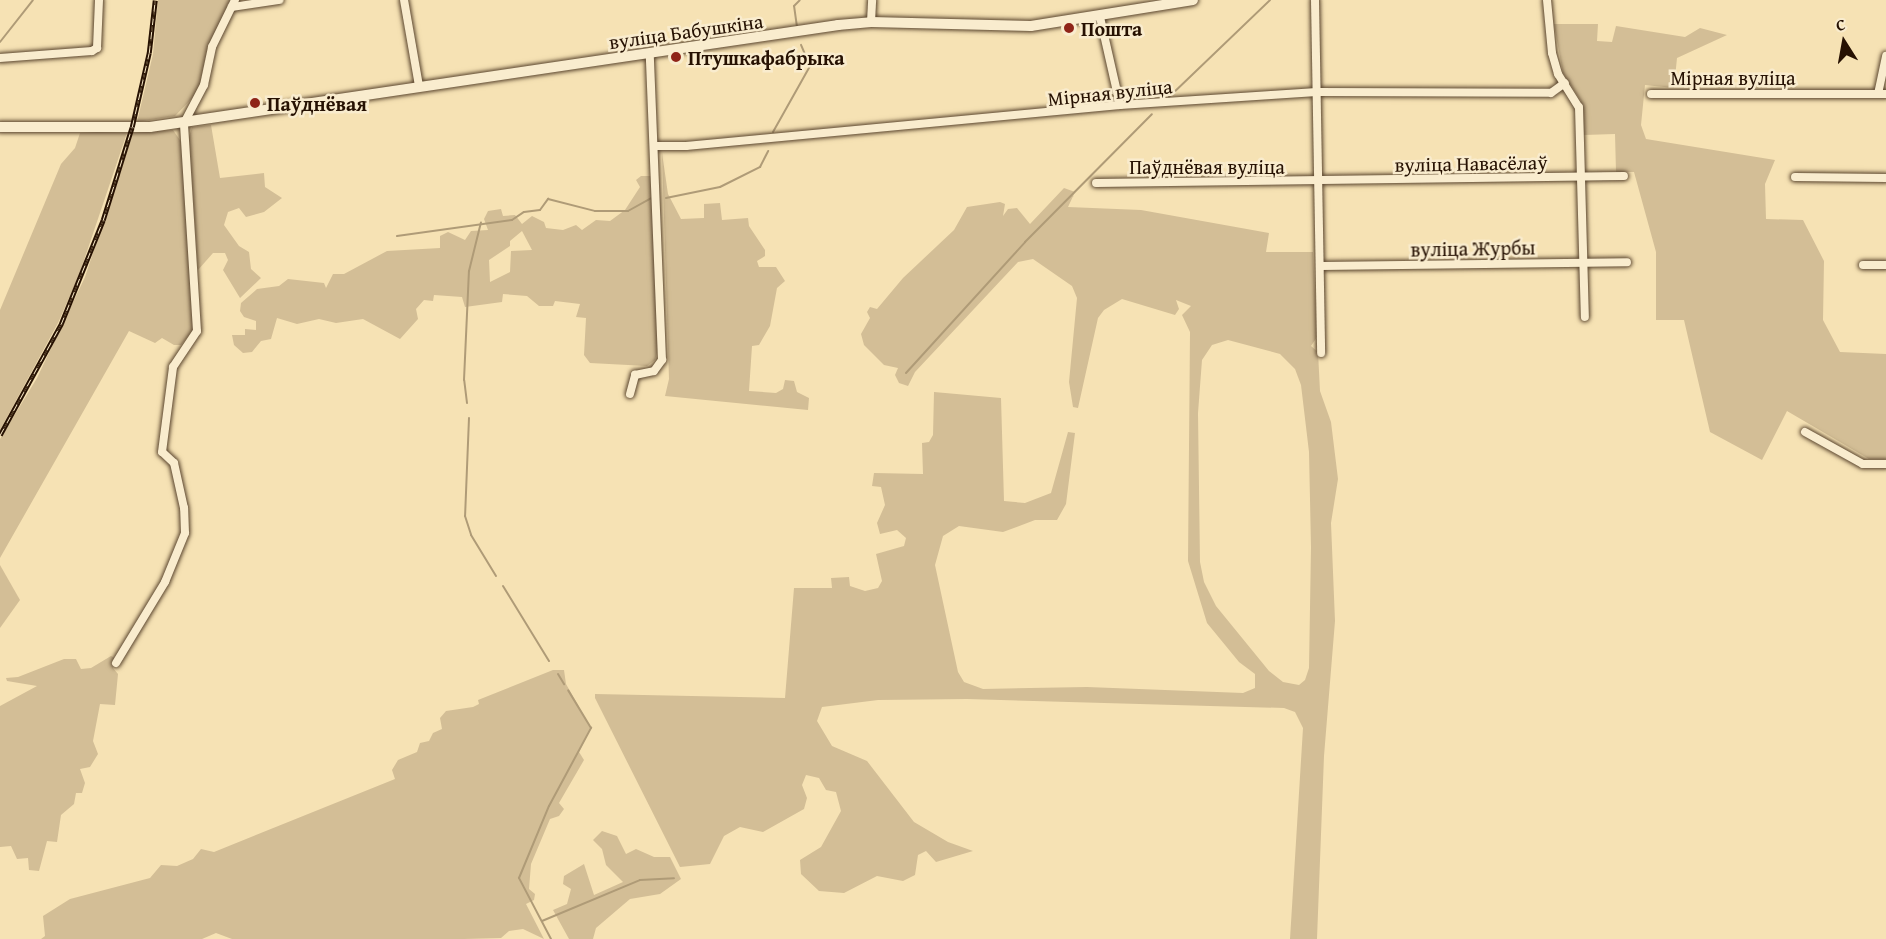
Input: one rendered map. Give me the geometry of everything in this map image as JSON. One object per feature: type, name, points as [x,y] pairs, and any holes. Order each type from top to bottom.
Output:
[{"type":"street","points":[[0,58],[92,51],[97,48],[99,0]]},
{"type":"street","points":[[116,663],[165,582],[186,524],[174,463],[162,452],[173,367],[197,331],[184,123],[204,85],[212,47],[234,4],[279,0]]},
{"type":"street","points":[[404,0],[419,86]]},
{"type":"street","points":[[871,22],[872,0]]},
{"type":"street","name":"вуліца Бабушкіна","points":[[0,127],[150,127],[419,86],[871,22],[1031,26],[1100,17],[1193,0]]},
{"type":"street","points":[[1315,0],[1321,353]]},
{"type":"street","points":[[1547,0],[1552,53],[1578,107],[1583,177],[1586,316]]},
{"type":"street","points":[[1100,17],[1120,105]]},
{"type":"street","points":[[630,394],[635,375],[654,371],[662,360],[656,146],[650,55]]},
{"type":"street","points":[[1882,94],[1886,57]]},
{"type":"street","name":"Мірная вуліца","points":[[656,146],[686,146],[1120,105],[1317,92],[1551,93],[1565,83]]},
{"type":"street","name":"Мірная вуліца","points":[[1651,94],[1882,94]]},
{"type":"street","name":"вуліца Навасёлаў","points":[[1319,182],[1624,176]]},
{"type":"street","points":[[1795,177],[1886,178]]},
{"type":"street","name":"Паўднёвая вуліца","points":[[1096,183],[1319,182]]},
{"type":"street","name":"вуліца Журбы","points":[[1321,266],[1626,262]]},
{"type":"street","points":[[1863,265],[1886,265]]},
{"type":"street","points":[[1806,432],[1863,464],[1886,464]]},
{"type":"shaded area","points":[[158,0],[233,0],[197,93],[175,116],[137,122],[153,54]]},
{"type":"shaded area","points":[[1554,24],[1598,24],[1597,41],[1612,42],[1616,26],[1685,37],[1700,28],[1727,35],[1677,58],[1674,88],[1645,85],[1641,125],[1646,139],[1775,160],[1765,184],[1766,219],[1803,220],[1824,261],[1823,320],[1840,352],[1886,354],[1886,459],[1869,459],[1787,411],[1762,460],[1710,432],[1684,320],[1656,320],[1656,252],[1634,172],[1616,172],[1615,134],[1584,135],[1581,101],[1563,73]]},
{"type":"shaded area","points":[[211,125],[220,178],[264,173],[265,187],[282,198],[264,212],[246,217],[239,208],[228,212],[224,225],[239,246],[249,252],[251,269],[261,278],[240,298],[223,270],[228,260],[225,253],[213,253],[198,270],[189,137],[192,127]]},
{"type":"shaded area","points":[[173,130],[182,143],[193,330],[181,345],[174,345],[162,338],[155,343],[129,331],[0,558],[0,439],[37,378],[85,277],[133,133]]},
{"type":"shaded area","points":[[80,133],[127,133],[79,275],[58,323],[0,430],[0,310],[61,164],[75,148]]},
{"type":"shaded area","points":[[662,153],[668,194],[681,219],[704,218],[704,204],[720,203],[722,220],[748,218],[749,226],[765,250],[765,256],[757,261],[759,267],[776,267],[785,281],[777,288],[770,326],[759,345],[752,346],[749,391],[776,393],[783,389],[785,380],[794,381],[797,392],[809,398],[808,410],[665,396],[669,379]]},
{"type":"shaded area","points":[[641,176],[653,176],[659,346],[655,360],[647,366],[590,363],[584,355],[586,318],[576,317],[580,304],[555,301],[553,306],[539,306],[527,296],[503,294],[502,302],[465,307],[462,297],[434,295],[433,301],[424,300],[416,309],[418,319],[400,339],[363,319],[336,323],[319,319],[297,324],[277,318],[271,339],[261,341],[252,352],[243,353],[234,345],[232,335],[245,335],[245,329],[256,330],[256,321],[244,317],[240,311],[241,303],[257,289],[279,286],[288,279],[324,283],[326,288],[333,274],[344,274],[387,251],[440,248],[440,236],[448,232],[465,240],[471,231],[488,230],[484,219],[488,211],[501,209],[503,216],[515,215],[522,224],[532,216],[544,222],[546,228],[563,230],[576,225],[582,230],[596,220],[610,221],[625,210],[640,187],[636,180]],"holes":[[[522,231],[532,250],[511,251],[510,272],[490,282],[489,260],[510,246],[510,241]]]},
{"type":"shaded area","points":[[1064,188],[1075,192],[1068,207],[1141,210],[1269,233],[1266,252],[1313,252],[1317,337],[1311,346],[1318,352],[1320,391],[1331,422],[1338,479],[1331,523],[1335,621],[1324,756],[1317,939],[1290,939],[1303,728],[1295,712],[1284,708],[967,699],[878,700],[822,707],[817,721],[832,746],[867,761],[914,822],[948,842],[973,851],[936,862],[926,851],[918,855],[915,875],[903,881],[877,876],[844,893],[819,891],[801,874],[800,860],[821,847],[841,811],[836,792],[826,790],[819,778],[806,775],[802,785],[807,798],[804,809],[763,832],[740,827],[724,836],[710,864],[680,867],[595,698],[595,694],[785,698],[794,588],[832,588],[831,578],[849,577],[850,586],[865,591],[878,588],[882,581],[876,554],[904,546],[906,538],[897,530],[880,534],[877,523],[885,505],[881,487],[872,486],[874,473],[923,474],[922,443],[929,442],[933,435],[934,392],[1001,398],[1004,501],[1025,503],[1051,493],[1068,432],[1075,433],[1066,504],[1057,520],[1035,520],[1003,532],[959,526],[943,536],[935,565],[958,672],[964,682],[983,689],[1087,687],[1243,693],[1255,688],[1255,674],[1239,662],[1207,623],[1188,561],[1190,332],[1182,315],[1191,306],[1176,300],[1179,309],[1175,315],[1122,299],[1104,310],[1098,318],[1078,408],[1073,407],[1069,382],[1077,298],[1072,286],[1033,259],[1018,262],[915,372],[908,386],[899,383],[895,375],[898,368],[884,365],[864,345],[861,334],[870,318],[867,312],[870,307],[877,309],[903,278],[954,230],[967,207],[1000,202],[1005,204],[1003,216],[1008,209],[1017,208],[1030,224]],"holes":[[[1228,340],[1280,354],[1295,369],[1301,385],[1309,452],[1311,547],[1309,668],[1305,680],[1299,685],[1283,682],[1269,671],[1216,606],[1204,582],[1200,562],[1198,413],[1202,360],[1212,345]]]},
{"type":"shaded area","points":[[0,565],[20,600],[0,628]]},
{"type":"shaded area","points":[[111,656],[117,659],[113,668],[118,674],[115,705],[100,704],[93,741],[98,754],[90,767],[80,769],[85,783],[82,793],[76,793],[74,804],[61,815],[57,842],[47,841],[39,871],[29,870],[28,858],[17,859],[11,846],[0,847],[0,706],[37,686],[7,681],[6,678],[18,677],[64,659],[76,659],[81,669],[91,668]]},
{"type":"shaded area","points":[[553,670],[564,670],[566,684],[591,728],[579,752],[584,760],[559,803],[564,809],[559,816],[550,819],[531,864],[529,889],[535,894],[534,900],[526,904],[544,939],[523,929],[509,931],[501,938],[464,939],[232,939],[216,933],[202,939],[41,939],[45,936],[43,916],[70,899],[150,878],[161,865],[177,866],[193,859],[201,849],[214,852],[395,779],[392,770],[398,760],[417,752],[420,743],[429,741],[433,733],[442,729],[440,718],[446,711],[473,707],[479,704],[478,700]]},
{"type":"shaded area","points":[[602,831],[617,836],[626,854],[636,849],[654,857],[670,857],[681,879],[660,894],[630,899],[596,928],[593,939],[569,939],[553,910],[567,904],[571,889],[563,884],[564,876],[584,864],[594,895],[623,882],[606,865],[602,849],[593,840]]},
{"type":"waterway","points":[[0,42],[33,0]]},
{"type":"waterway","points":[[797,27],[794,6],[800,0]]},
{"type":"waterway","points":[[1169,97],[1270,0]]},
{"type":"waterway","points":[[773,132],[810,66],[801,45]]},
{"type":"waterway","points":[[906,373],[1025,242],[1152,114]]},
{"type":"waterway","points":[[666,198],[720,187],[760,167],[768,151]]},
{"type":"waterway","points":[[397,236],[512,220],[524,212],[540,210],[548,199],[595,211],[628,211],[651,198]]},
{"type":"waterway","points":[[467,403],[464,380],[469,271],[481,222]]},
{"type":"waterway","points":[[469,418],[465,516],[471,535],[496,576]]},
{"type":"waterway","points":[[503,586],[549,661]]},
{"type":"waterway","points":[[558,674],[564,684]]},
{"type":"waterway","points":[[551,939],[519,878],[549,806],[591,728],[568,690]]},
{"type":"waterway","points":[[542,921],[640,880],[674,878]]},
{"type":"railway","points":[[0,435],[61,324],[103,220],[132,127],[149,53],[155,0]]},
{"type":"place","name":"Пошта","points":[[1069,28]]},
{"type":"place","name":"Птушкафабрыка","points":[[676,57]]},
{"type":"place","name":"Паўднёвая","points":[[255,103]]}]
